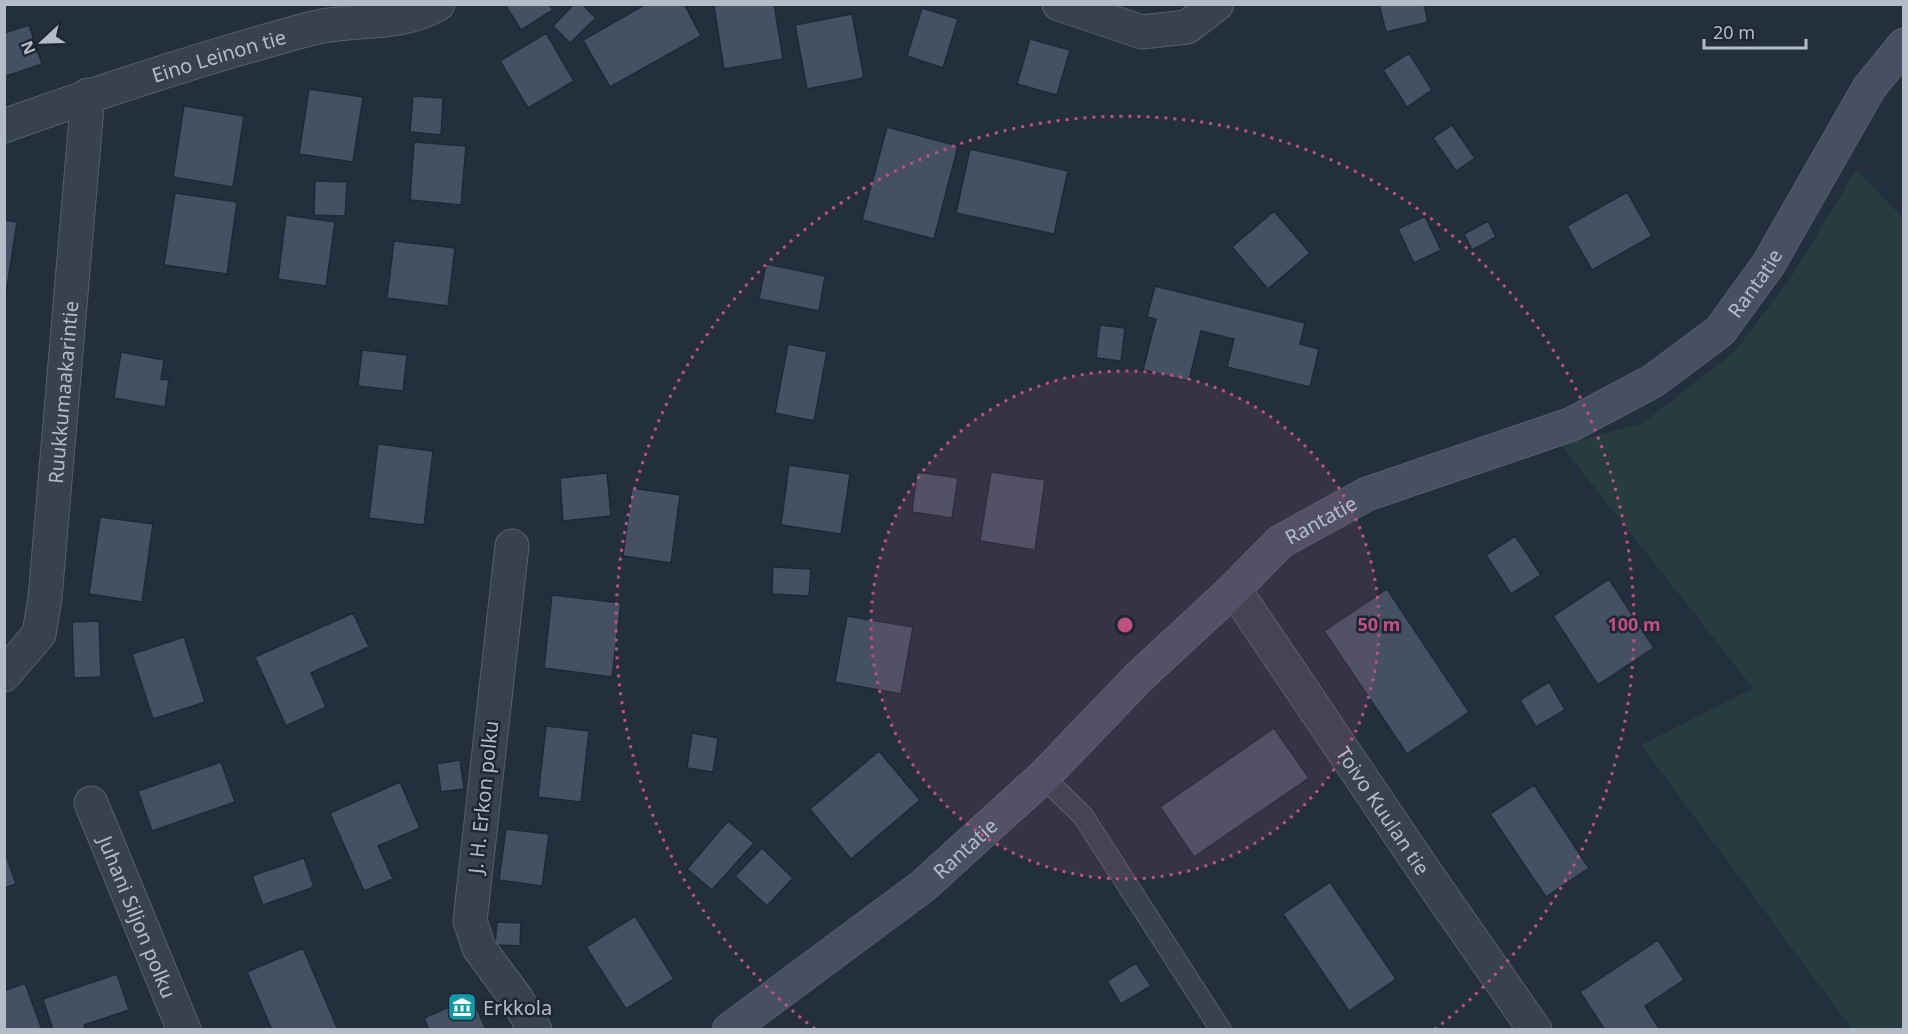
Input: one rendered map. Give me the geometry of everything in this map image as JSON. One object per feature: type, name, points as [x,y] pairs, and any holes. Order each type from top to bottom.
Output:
[{"type":"street","name":"Eino Leinon tie","points":[[4,126],[88,95],[312,28],[393,20],[428,10],[438,4]]},
{"type":"street","points":[[1059,4],[1142,32],[1187,27],[1217,4]]},
{"type":"street","name":"Rantatie","points":[[729,1029],[923,886],[1043,777],[1139,677],[1234,589],[1280,542],[1367,494],[1572,424],[1653,381],[1720,331],[1768,265],[1869,88],[1904,45]]},
{"type":"street","name":"Ruukkumaakarintie","points":[[4,675],[39,634],[45,598],[88,95]]},
{"type":"street","name":"J. H. Erkon polku","points":[[512,546],[470,921],[479,948],[516,998],[535,1029]]},
{"type":"street","name":"Toivo Kuulan tie","points":[[1234,589],[1420,866],[1535,1029]]},
{"type":"street","name":"Juhani Siljon polku","points":[[91,803],[184,1029]]},
{"type":"lane","points":[[1043,777],[1083,816],[1221,1029]]},
{"type":"green space","points":[[1856,170],[1903,218],[1903,1029],[1852,1029],[1641,745],[1753,688],[1561,445],[1643,423],[1734,352],[1790,279]]},
{"type":"building","points":[[509,4],[549,4],[553,10],[521,30],[506,6]]},
{"type":"building","points":[[574,4],[582,4],[596,18],[570,43],[553,26]]},
{"type":"building","points":[[646,4],[684,4],[701,36],[610,87],[583,40]]},
{"type":"building","points":[[774,4],[783,59],[724,69],[714,6]]},
{"type":"building","points":[[1379,4],[1424,4],[1428,22],[1386,32]]},
{"type":"building","points":[[922,8],[958,19],[943,68],[907,56]]},
{"type":"building","points":[[852,14],[864,78],[807,89],[795,25]]},
{"type":"building","points":[[29,25],[42,64],[4,77],[4,33]]},
{"type":"building","points":[[546,33],[574,81],[528,108],[500,61]]},
{"type":"building","points":[[1030,39],[1070,50],[1057,95],[1017,84]]},
{"type":"building","points":[[1409,53],[1432,90],[1407,107],[1383,70]]},
{"type":"building","points":[[309,89],[363,97],[353,162],[299,154]]},
{"type":"building","points":[[413,96],[443,98],[441,135],[410,132]]},
{"type":"building","points":[[184,106],[244,116],[233,187],[173,177]]},
{"type":"building","points":[[1452,125],[1475,158],[1456,171],[1433,138]]},
{"type":"building","points":[[887,127],[958,146],[934,239],[862,220]]},
{"type":"building","points":[[414,142],[466,146],[461,205],[410,200]]},
{"type":"building","points":[[970,149],[1068,171],[1054,234],[956,213]]},
{"type":"building","points":[[315,181],[347,182],[345,216],[314,215]]},
{"type":"building","points":[[1627,192],[1652,236],[1592,270],[1567,226]]},
{"type":"building","points":[[175,193],[237,202],[227,274],[164,265]]},
{"type":"building","points":[[1274,211],[1310,253],[1268,289],[1232,247]]},
{"type":"building","points":[[286,215],[335,222],[326,286],[278,279]]},
{"type":"building","points":[[1425,216],[1441,250],[1414,263],[1398,229]]},
{"type":"building","points":[[4,220],[17,222],[6,294],[4,294]]},
{"type":"building","points":[[1488,221],[1496,237],[1472,250],[1464,234]]},
{"type":"building","points":[[394,241],[455,248],[448,306],[387,298]]},
{"type":"building","points":[[766,264],[825,276],[819,311],[759,299]]},
{"type":"building","points":[[1155,286],[1305,323],[1300,344],[1319,349],[1310,387],[1227,367],[1234,339],[1201,331],[1189,381],[1143,370],[1156,319],[1147,317]]},
{"type":"building","points":[[1100,325],[1125,328],[1121,361],[1096,358]]},
{"type":"building","points":[[788,344],[827,352],[814,421],[775,413]]},
{"type":"building","points":[[362,350],[407,355],[403,391],[358,386]]},
{"type":"building","points":[[121,352],[164,360],[161,379],[169,380],[165,407],[114,398]]},
{"type":"building","points":[[378,444],[433,451],[424,525],[369,518]]},
{"type":"building","points":[[789,465],[850,474],[841,534],[781,525]]},
{"type":"building","points":[[917,472],[958,478],[952,518],[912,512]]},
{"type":"building","points":[[991,472],[1045,480],[1035,550],[980,541]]},
{"type":"building","points":[[607,473],[611,516],[563,521],[560,478]]},
{"type":"building","points":[[632,488],[680,495],[671,563],[623,556]]},
{"type":"building","points":[[100,517],[153,524],[142,602],[89,594]]},
{"type":"building","points":[[1515,536],[1541,575],[1511,594],[1486,555]]},
{"type":"building","points":[[773,567],[811,569],[809,596],[772,594]]},
{"type":"building","points":[[1609,579],[1654,648],[1598,685],[1553,616]]},
{"type":"building","points":[[1387,589],[1469,712],[1407,754],[1324,631]]},
{"type":"building","points":[[552,595],[621,603],[612,677],[544,668]]},
{"type":"building","points":[[353,613],[369,647],[311,673],[326,707],[286,726],[255,657]]},
{"type":"building","points":[[847,616],[913,627],[901,694],[835,682]]},
{"type":"building","points":[[99,621],[101,677],[74,678],[72,622]]},
{"type":"building","points":[[184,637],[205,702],[153,719],[132,654]]},
{"type":"building","points":[[1549,682],[1565,710],[1536,727],[1520,700]]},
{"type":"building","points":[[546,726],[589,731],[581,802],[538,797]]},
{"type":"building","points":[[1274,728],[1309,778],[1194,857],[1160,807]]},
{"type":"building","points":[[692,733],[718,738],[713,772],[687,768]]},
{"type":"building","points":[[879,751],[920,800],[851,859],[810,809]]},
{"type":"building","points":[[460,760],[464,789],[441,792],[437,764]]},
{"type":"building","points":[[221,762],[235,802],[152,831],[138,791]]},
{"type":"building","points":[[400,782],[420,828],[378,846],[393,879],[364,891],[330,813]]},
{"type":"building","points":[[1534,785],[1589,868],[1546,897],[1490,814]]},
{"type":"building","points":[[728,821],[754,843],[712,890],[687,869]]},
{"type":"building","points":[[506,829],[549,834],[542,886],[499,880]]},
{"type":"building","points":[[762,848],[793,878],[767,906],[735,876]]},
{"type":"building","points":[[4,850],[16,884],[4,888]]},
{"type":"building","points":[[304,858],[314,887],[263,905],[252,876]]},
{"type":"building","points":[[1330,882],[1396,979],[1349,1011],[1283,914]]},
{"type":"building","points":[[635,916],[674,979],[626,1009],[586,947]]},
{"type":"building","points":[[497,922],[521,923],[520,946],[495,945]]},
{"type":"building","points":[[1658,940],[1684,980],[1645,1006],[1660,1030],[1605,1030],[1580,992]]},
{"type":"building","points":[[303,948],[338,1030],[272,1030],[247,972]]},
{"type":"building","points":[[1136,963],[1151,986],[1121,1004],[1107,981]]},
{"type":"building","points":[[117,974],[129,1010],[84,1025],[86,1030],[53,1030],[43,999]]},
{"type":"building","points":[[25,983],[42,1030],[4,1030],[4,991]]},
{"type":"building","name":"Erkkola","points":[[472,997],[486,1030],[429,1030],[424,1018]]},
{"type":"place","name":"Erkkola","points":[[462,1007]]}]
